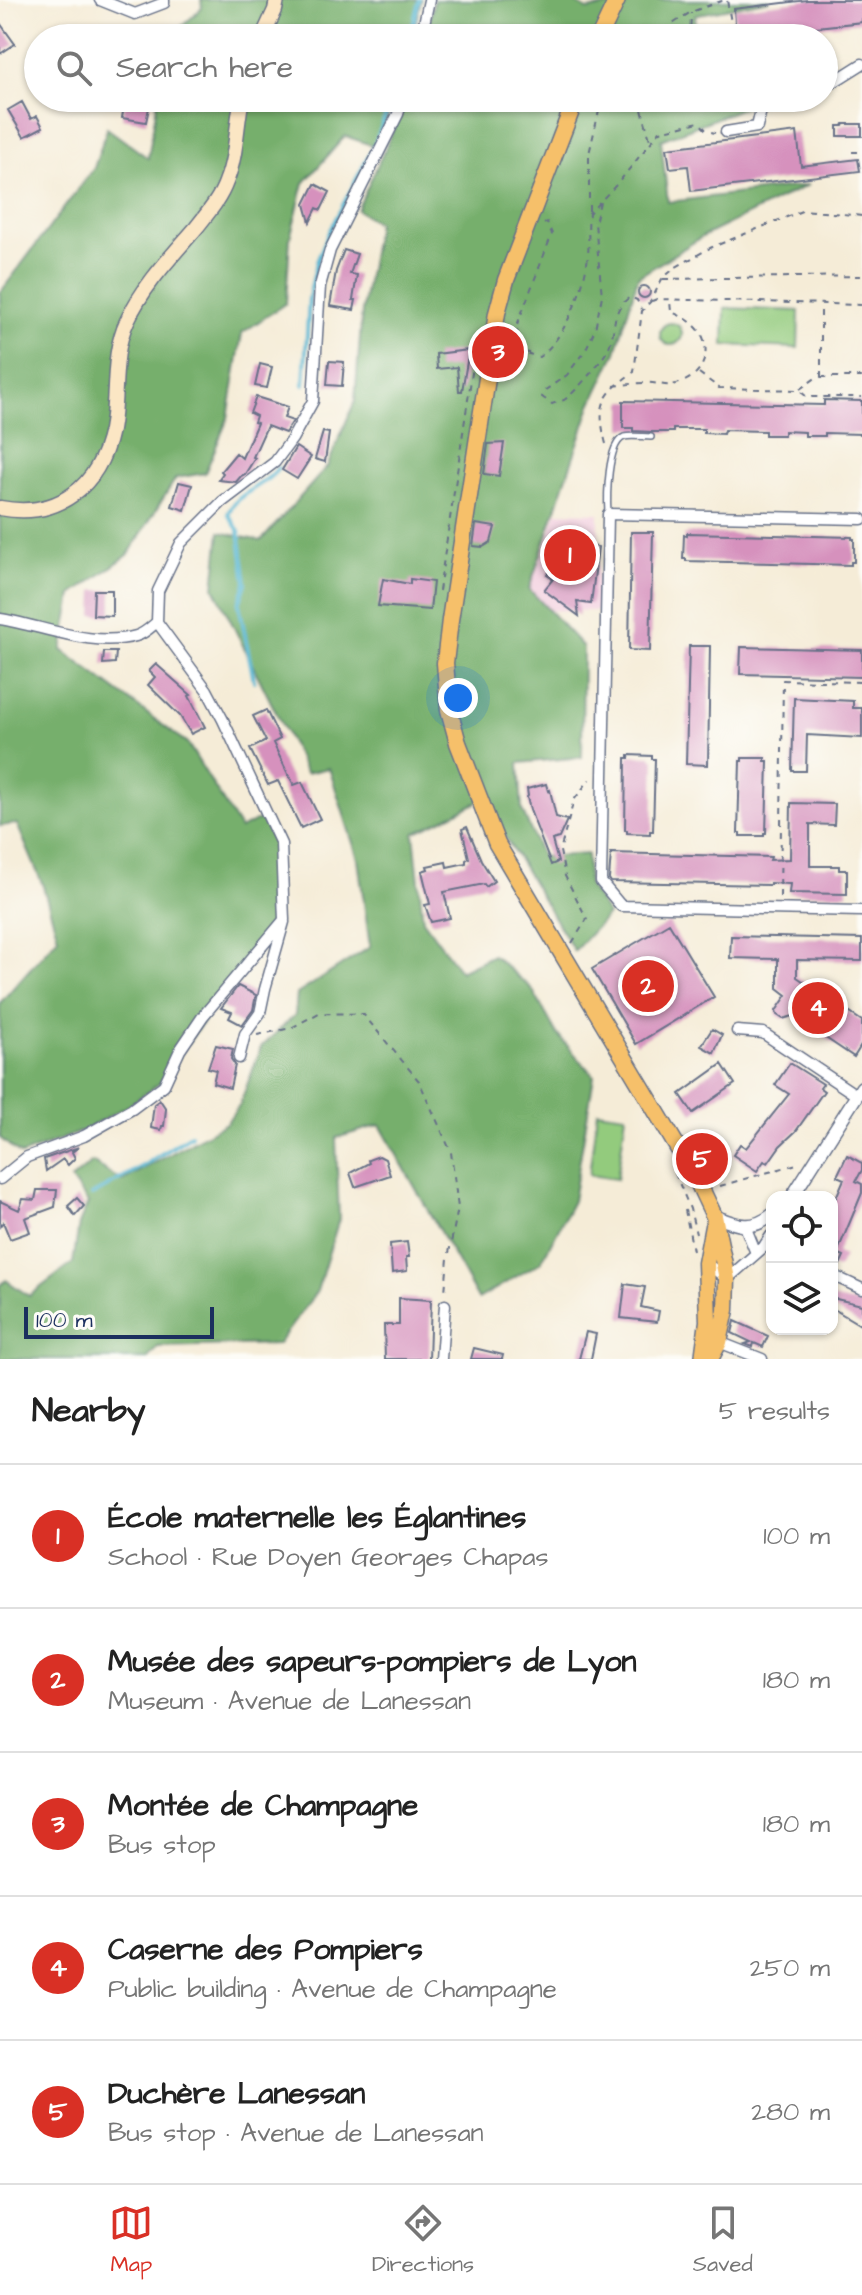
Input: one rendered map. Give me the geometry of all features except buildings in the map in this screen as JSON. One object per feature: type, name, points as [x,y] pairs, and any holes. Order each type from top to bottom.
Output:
[{"type":"main road","points":[[268,24],[277,0]]},
{"type":"main road","points":[[606,24],[617,0]]},
{"type":"main road","points":[[0,508],[36,511],[54,505],[74,494],[103,457],[111,429],[118,355],[125,325],[138,299],[210,209],[226,184],[236,151],[240,112]]},
{"type":"main road","points":[[571,112],[506,280],[497,313],[450,620],[446,686],[458,743],[497,844],[697,1180],[714,1216],[727,1279],[726,1310],[719,1342],[710,1359]]},
{"type":"main road","points":[[703,1359],[708,1321],[706,1263],[714,1216]]},
{"type":"street","points":[[100,0],[135,14],[164,3],[164,0]]},
{"type":"street","points":[[424,24],[429,0]]},
{"type":"street","points":[[838,79],[862,64]]},
{"type":"street","points":[[239,1058],[245,1034],[260,1013],[284,920],[281,844],[207,690],[157,622],[158,591],[181,543],[222,502],[275,462],[313,401],[320,286],[330,250],[399,112]]},
{"type":"street","points":[[726,132],[757,127],[761,112]]},
{"type":"street","points":[[862,519],[608,514],[601,882],[621,906],[862,911]]},
{"type":"street","points":[[0,619],[100,641],[139,635],[157,622]]},
{"type":"street","points":[[0,1179],[27,1157],[84,1136],[132,1109],[164,1085],[180,1050],[203,1016],[284,920]]},
{"type":"street","points":[[737,1031],[763,1033],[859,1091],[795,1191]]},
{"type":"street","points":[[706,1263],[727,1279],[766,1246],[745,1226],[714,1216]]},
{"type":"street","points":[[745,1226],[759,1224],[766,1219]]},
{"type":"street","points":[[838,1278],[862,1289]]},
{"type":"street","points":[[441,1359],[445,1305]]},
{"type":"street","points":[[719,1342],[762,1359]]},
{"type":"lane","points":[[608,514],[606,491],[617,443],[624,437],[651,437]]},
{"type":"path","points":[[673,24],[691,12],[726,0],[731,24]]},
{"type":"path","points":[[691,12],[691,24]]},
{"type":"path","points":[[543,224],[547,222],[552,234],[516,328],[522,346],[529,354],[539,357],[557,340],[579,295],[588,261],[589,154],[599,112]]},
{"type":"path","points":[[643,112],[651,141]]},
{"type":"path","points":[[589,213],[660,131],[699,122],[707,131],[726,132]]},
{"type":"path","points":[[852,152],[862,152]]},
{"type":"path","points":[[600,200],[595,223],[602,296],[595,329],[586,349],[567,375],[544,391],[542,397],[552,404],[563,401],[609,349],[620,304],[630,297],[637,300],[642,311],[634,372],[613,386],[605,398],[601,414],[611,463]]},
{"type":"path","points":[[642,311],[662,279],[676,267],[710,248],[804,210],[862,216]]},
{"type":"path","points":[[662,279],[862,276]]},
{"type":"path","points":[[613,386],[648,382],[673,385],[698,373],[705,359],[704,341],[693,324],[671,312],[670,300]]},
{"type":"path","points":[[651,301],[862,305]]},
{"type":"path","points":[[821,303],[821,377]]},
{"type":"path","points":[[438,598],[476,351]]},
{"type":"path","points":[[698,373],[719,388],[799,390],[817,377],[862,377]]},
{"type":"path","points":[[799,390],[807,397],[862,397]]},
{"type":"path","points":[[780,910],[783,680],[862,682]]},
{"type":"path","points":[[564,957],[587,919],[565,876],[560,851],[574,800],[603,762]]},
{"type":"path","points":[[245,1034],[261,1035],[291,1028],[319,1013],[363,1014],[419,1081],[451,1152],[458,1208],[448,1258],[445,1305]]},
{"type":"path","points":[[720,1186],[797,1164]]},
{"type":"path","points":[[671,1166],[694,1222]]},
{"type":"shaded area","points":[[557,512],[599,513],[597,611],[527,610],[527,596]]},
{"type":"green space","points":[[201,0],[421,0],[415,24],[184,24],[202,8]]},
{"type":"green space","points":[[434,0],[570,0],[588,10],[619,4],[621,0],[770,0],[695,15],[696,24],[429,24]]},
{"type":"green space","points":[[156,112],[390,112],[377,147],[345,136],[304,183],[290,238],[286,303],[242,333],[228,418],[205,473],[176,478],[128,555],[72,595],[62,650],[188,744],[240,829],[262,818],[276,849],[277,888],[273,921],[160,1083],[85,1130],[21,1155],[0,1138],[0,1003],[58,937],[42,883],[17,824],[0,826],[0,293],[94,168],[107,128],[148,158]]},
{"type":"green space","points":[[402,112],[732,112],[661,140],[668,202],[808,185],[702,237],[638,277],[616,352],[591,405],[529,589],[583,647],[582,757],[519,763],[522,810],[542,857],[587,854],[588,885],[608,915],[574,951],[507,840],[488,797],[414,833],[423,920],[460,971],[493,955],[532,989],[557,1034],[594,1076],[573,1201],[541,1262],[478,1299],[380,1125],[336,1138],[339,1219],[317,1291],[278,1344],[158,1347],[147,1359],[0,1359],[0,1286],[6,1280],[29,1296],[73,1263],[79,1224],[88,1203],[71,1180],[92,1162],[122,1181],[226,1123],[240,1104],[261,1047],[295,1015],[297,994],[370,947],[358,859],[329,768],[306,773],[214,587],[220,532],[261,541],[327,467],[355,401],[362,311],[377,223],[357,210]]},
{"type":"green space","points":[[725,308],[799,311],[798,348],[724,345]]},
{"type":"green space","points":[[667,323],[675,323],[682,334],[675,345],[667,345],[660,338],[660,330]]},
{"type":"green space","points":[[597,1111],[626,1115],[617,1179],[589,1175]]},
{"type":"waterway","points":[[413,24],[419,0]]},
{"type":"waterway","points":[[304,385],[309,298],[317,262],[328,234],[375,144],[387,112]]},
{"type":"waterway","points":[[254,681],[239,604],[246,583],[239,531],[228,514],[237,500],[278,468]]},
{"type":"waterway","points":[[92,1195],[191,1135]]},
{"type":"place","name":"Montée de Champagne","points":[[498,352]]},
{"type":"place","name":"École maternelle les Églantines","points":[[570,555]]},
{"type":"place","name":"Musée des sapeurs-pompiers de Lyon","points":[[648,986]]},
{"type":"place","name":"Caserne des Pompiers","points":[[818,1008]]},
{"type":"place","name":"Duchère Lanessan","points":[[702,1159]]}]
